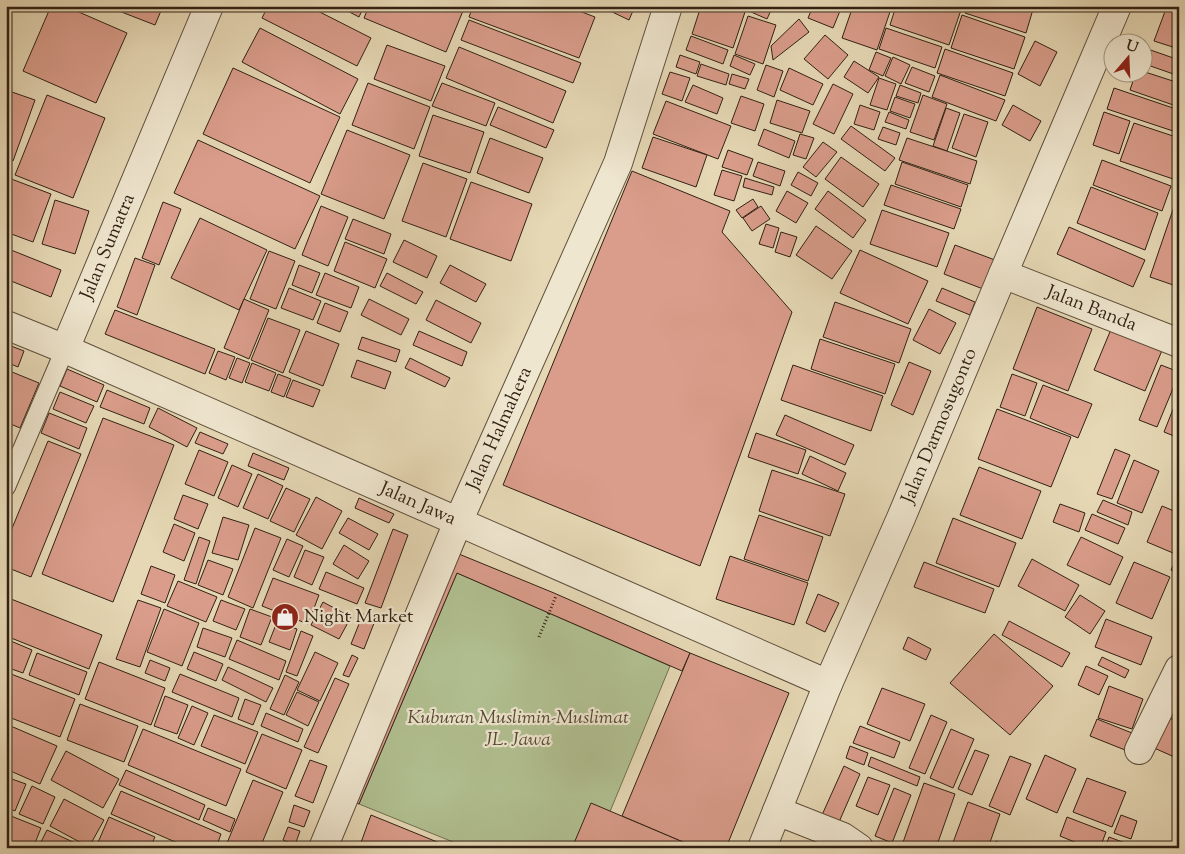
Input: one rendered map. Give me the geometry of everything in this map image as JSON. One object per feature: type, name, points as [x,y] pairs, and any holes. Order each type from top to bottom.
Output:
[{"type":"street","name":"Jalan Sumatra","points":[[65,349],[210,6]]},
{"type":"street","name":"Jalan Halmahera","points":[[323,848],[458,522],[618,163],[668,6]]},
{"type":"street","name":"Jalan Darmosugonto","points":[[762,848],[828,684],[901,518],[1118,6]]},
{"type":"street","name":"Jalan Banda","points":[[1003,274],[1179,343]]},
{"type":"street","name":"Jalan Jawa","points":[[6,326],[65,349],[828,684]]},
{"type":"street","points":[[1140,750],[1179,669]]},
{"type":"street","points":[[777,811],[844,836],[859,848]]},
{"type":"lane","name":"Jalan Sumatra","points":[[6,487],[65,349]]},
{"type":"path","points":[[539,637],[556,595]]},
{"type":"green space","name":"Kuburan Muslimin-Muslimat JL. Jawa","points":[[457,573],[670,666],[595,848],[468,848],[359,804]]},
{"type":"building","points":[[51,6],[65,6],[127,33],[96,103],[23,71]]},
{"type":"building","points":[[106,6],[163,6],[155,25]]},
{"type":"building","points":[[268,6],[308,6],[371,38],[357,66],[262,18]]},
{"type":"building","points":[[338,6],[364,6],[359,17]]},
{"type":"building","points":[[369,6],[465,6],[446,52],[364,18]]},
{"type":"building","points":[[473,6],[566,6],[595,17],[579,58],[469,17]]},
{"type":"building","points":[[580,6],[595,6],[593,11]]},
{"type":"building","points":[[608,6],[635,6],[629,20],[606,9]]},
{"type":"building","points":[[701,6],[730,6],[745,12],[733,48],[692,34]]},
{"type":"building","points":[[743,6],[773,6],[767,19],[742,8]]},
{"type":"building","points":[[813,6],[842,6],[833,28],[808,18]]},
{"type":"building","points":[[853,6],[892,6],[877,50],[842,38]]},
{"type":"building","points":[[896,6],[949,6],[961,10],[949,45],[890,25]]},
{"type":"building","points":[[967,6],[1034,6],[1026,33],[965,13]]},
{"type":"building","points":[[1167,6],[1179,6],[1179,49],[1154,41]]},
{"type":"building","points":[[962,15],[1025,37],[1014,69],[951,48]]},
{"type":"building","points":[[748,16],[776,25],[763,64],[735,54]]},
{"type":"building","points":[[799,19],[809,32],[773,60],[771,46]]},
{"type":"building","points":[[469,20],[581,63],[573,83],[461,40]]},
{"type":"building","points":[[260,28],[358,79],[340,114],[242,62]]},
{"type":"building","points":[[886,28],[942,47],[935,68],[879,49]]},
{"type":"building","points":[[825,35],[848,55],[828,79],[804,59]]},
{"type":"building","points":[[691,36],[728,50],[723,64],[686,50]]},
{"type":"building","points":[[1035,41],[1057,52],[1040,86],[1018,74]]},
{"type":"building","points":[[387,45],[445,66],[431,101],[374,79]]},
{"type":"building","points":[[459,47],[566,91],[553,123],[446,78]]},
{"type":"building","points":[[945,49],[1013,73],[1005,96],[937,73]]},
{"type":"building","points":[[1152,51],[1179,60],[1179,76],[1152,67]]},
{"type":"building","points":[[876,52],[891,58],[883,76],[869,70]]},
{"type":"building","points":[[680,55],[700,62],[696,74],[676,67]]},
{"type":"building","points":[[734,55],[755,64],[750,75],[730,66]]},
{"type":"building","points":[[893,57],[910,65],[901,84],[885,76]]},
{"type":"building","points":[[854,61],[879,77],[868,93],[844,77]]},
{"type":"building","points":[[701,64],[729,74],[726,85],[697,76]]},
{"type":"building","points":[[766,65],[783,71],[774,97],[757,90]]},
{"type":"building","points":[[912,67],[935,76],[929,92],[905,83]]},
{"type":"building","points":[[233,68],[340,117],[310,183],[203,134]]},
{"type":"building","points":[[789,68],[823,84],[813,105],[780,90]]},
{"type":"building","points":[[670,72],[690,78],[682,101],[662,94]]},
{"type":"building","points":[[732,74],[749,79],[745,89],[729,84]]},
{"type":"building","points":[[1152,74],[1179,83],[1179,107],[1130,90],[1133,82],[1152,82]]},
{"type":"building","points":[[940,75],[1005,100],[996,121],[932,97]]},
{"type":"building","points":[[879,78],[896,84],[887,110],[870,105]]},
{"type":"building","points":[[368,83],[430,107],[414,149],[352,125]]},
{"type":"building","points":[[442,83],[495,103],[486,126],[432,106]]},
{"type":"building","points":[[833,84],[853,94],[834,134],[813,124]]},
{"type":"building","points":[[693,85],[723,98],[717,114],[685,102]]},
{"type":"building","points":[[900,85],[921,93],[918,103],[896,96]]},
{"type":"building","points":[[1114,88],[1179,110],[1179,133],[1107,109]]},
{"type":"building","points":[[6,90],[35,100],[13,161],[6,159]]},
{"type":"building","points":[[47,95],[105,118],[73,198],[15,175]]},
{"type":"building","points":[[923,95],[947,104],[934,140],[910,132]]},
{"type":"building","points":[[741,96],[764,104],[755,131],[731,123]]},
{"type":"building","points":[[895,97],[915,104],[910,118],[890,111]]},
{"type":"building","points":[[777,100],[810,111],[802,133],[770,123]]},
{"type":"building","points":[[666,101],[731,126],[718,159],[653,134]]},
{"type":"building","points":[[860,105],[880,112],[874,130],[854,124]]},
{"type":"building","points":[[1013,105],[1041,121],[1030,141],[1002,125]]},
{"type":"building","points":[[498,107],[554,130],[546,148],[490,125]]},
{"type":"building","points":[[946,108],[960,113],[947,151],[933,146]]},
{"type":"building","points":[[889,112],[909,120],[906,129],[885,122]]},
{"type":"building","points":[[1104,112],[1130,121],[1119,154],[1093,145]]},
{"type":"building","points":[[964,114],[988,122],[976,157],[952,148]]},
{"type":"building","points":[[433,115],[484,132],[470,173],[419,156]]},
{"type":"building","points":[[1134,123],[1179,138],[1179,181],[1120,161]]},
{"type":"building","points":[[851,126],[895,158],[885,171],[841,139]]},
{"type":"building","points":[[883,127],[900,133],[896,145],[878,139]]},
{"type":"building","points":[[764,129],[795,141],[789,158],[758,145]]},
{"type":"building","points":[[347,130],[410,155],[384,219],[321,194]]},
{"type":"building","points":[[800,134],[814,138],[806,159],[793,155]]},
{"type":"building","points":[[653,137],[707,155],[696,187],[642,168]]},
{"type":"building","points":[[490,138],[543,158],[529,193],[477,173]]},
{"type":"building","points":[[907,138],[977,161],[970,184],[899,160]]},
{"type":"building","points":[[198,140],[320,196],[295,249],[174,193]]},
{"type":"building","points":[[823,142],[837,152],[816,177],[803,167]]},
{"type":"building","points":[[728,150],[753,159],[747,175],[722,167]]},
{"type":"building","points":[[841,157],[879,184],[863,207],[825,179]]},
{"type":"building","points":[[1102,160],[1171,186],[1162,211],[1093,185]]},
{"type":"building","points":[[758,162],[785,171],[780,186],[753,176]]},
{"type":"building","points":[[902,162],[968,185],[961,207],[895,184]]},
{"type":"building","points":[[423,163],[467,179],[446,237],[402,221]]},
{"type":"building","points":[[722,170],[742,176],[734,201],[714,195]]},
{"type":"building","points":[[632,171],[730,211],[722,232],[792,312],[700,566],[503,485]]},
{"type":"building","points":[[798,172],[818,183],[811,196],[791,185]]},
{"type":"building","points":[[6,177],[51,194],[33,242],[6,232]]},
{"type":"building","points":[[745,178],[774,187],[772,195],[743,187]]},
{"type":"building","points":[[471,182],[532,204],[511,261],[450,239]]},
{"type":"building","points":[[891,185],[961,209],[954,229],[884,205]]},
{"type":"building","points":[[1091,187],[1158,213],[1145,250],[1077,223]]},
{"type":"building","points":[[787,191],[808,203],[796,223],[776,211]]},
{"type":"building","points":[[828,191],[866,220],[853,238],[815,209]]},
{"type":"building","points":[[1179,192],[1179,287],[1150,277]]},
{"type":"building","points":[[753,199],[758,207],[742,218],[736,210]]},
{"type":"building","points":[[55,200],[89,211],[75,254],[42,244]]},
{"type":"building","points":[[163,202],[181,209],[159,265],[142,258]]},
{"type":"building","points":[[321,206],[348,217],[328,266],[302,255]]},
{"type":"building","points":[[761,206],[770,219],[752,231],[743,218]]},
{"type":"building","points":[[882,210],[949,233],[937,267],[870,244]]},
{"type":"building","points":[[200,218],[267,250],[239,310],[171,278]]},
{"type":"building","points":[[353,219],[391,234],[384,254],[345,239]]},
{"type":"building","points":[[766,224],[779,228],[773,248],[759,244]]},
{"type":"building","points":[[816,226],[852,251],[832,279],[796,255]]},
{"type":"building","points":[[1069,227],[1145,260],[1133,287],[1057,254]]},
{"type":"building","points":[[781,232],[797,237],[790,257],[775,252]]},
{"type":"building","points":[[404,240],[437,256],[427,278],[393,262]]},
{"type":"building","points":[[345,242],[387,259],[375,288],[334,271]]},
{"type":"building","points":[[955,245],[1003,263],[991,292],[944,274]]},
{"type":"building","points":[[6,248],[61,270],[51,297],[6,279]]},
{"type":"building","points":[[860,250],[928,281],[908,324],[840,293]]},
{"type":"building","points":[[269,251],[295,261],[276,309],[250,299]]},
{"type":"building","points":[[135,258],[155,265],[137,315],[117,307]]},
{"type":"building","points":[[299,265],[320,273],[312,293],[292,285]]},
{"type":"building","points":[[450,265],[486,284],[476,302],[440,283]]},
{"type":"building","points":[[325,273],[359,287],[351,308],[316,295]]},
{"type":"building","points":[[387,273],[423,292],[416,304],[380,286]]},
{"type":"building","points":[[289,288],[321,301],[313,320],[281,308]]},
{"type":"building","points":[[942,288],[975,302],[970,315],[936,301]]},
{"type":"building","points":[[244,299],[269,310],[249,359],[224,348]]},
{"type":"building","points":[[369,299],[409,319],[401,335],[361,315]]},
{"type":"building","points":[[436,300],[481,323],[471,343],[426,320]]},
{"type":"building","points":[[835,302],[911,329],[899,363],[823,337]]},
{"type":"building","points":[[325,303],[348,312],[340,332],[317,323]]},
{"type":"building","points":[[1037,307],[1092,329],[1068,391],[1013,369]]},
{"type":"building","points":[[929,309],[956,323],[940,354],[913,340]]},
{"type":"building","points":[[115,310],[215,349],[205,374],[105,334]]},
{"type":"building","points":[[268,318],[300,330],[283,373],[251,360]]},
{"type":"building","points":[[1112,327],[1163,348],[1145,391],[1094,370]]},
{"type":"building","points":[[306,331],[339,344],[323,386],[289,372]]},
{"type":"building","points":[[419,331],[467,352],[462,366],[413,345]]},
{"type":"building","points":[[362,337],[400,350],[396,362],[358,349]]},
{"type":"building","points":[[820,339],[895,364],[885,394],[811,369]]},
{"type":"building","points":[[6,344],[24,351],[18,367],[6,362]]},
{"type":"building","points":[[218,351],[235,357],[226,380],[209,373]]},
{"type":"building","points":[[237,358],[250,363],[242,383],[229,378]]},
{"type":"building","points":[[410,358],[450,378],[445,387],[405,368]]},
{"type":"building","points":[[357,360],[391,372],[385,389],[351,377]]},
{"type":"building","points":[[909,362],[931,371],[913,415],[891,405]]},
{"type":"building","points":[[252,363],[276,373],[269,391],[245,382]]},
{"type":"building","points":[[793,365],[883,396],[871,431],[781,400]]},
{"type":"building","points":[[1161,365],[1179,372],[1179,374],[1157,427],[1139,420]]},
{"type":"building","points":[[67,369],[104,385],[97,402],[60,386]]},
{"type":"building","points":[[12,372],[39,383],[20,428],[6,422],[6,387]]},
{"type":"building","points":[[278,374],[291,379],[284,397],[271,392]]},
{"type":"building","points":[[1012,374],[1037,383],[1025,416],[1000,407]]},
{"type":"building","points":[[293,380],[320,390],[313,407],[286,397]]},
{"type":"building","points":[[1043,385],[1092,404],[1078,438],[1030,418]]},
{"type":"building","points":[[107,390],[150,408],[144,424],[100,407]]},
{"type":"building","points":[[60,392],[94,406],[86,423],[53,409]]},
{"type":"building","points":[[1179,394],[1179,438],[1164,432]]},
{"type":"building","points":[[158,408],[197,428],[187,447],[149,427]]},
{"type":"building","points":[[997,409],[1071,437],[1051,487],[978,459]]},
{"type":"building","points":[[49,413],[87,428],[79,449],[41,433]]},
{"type":"building","points":[[785,415],[854,445],[845,465],[776,435]]},
{"type":"building","points":[[103,418],[174,445],[113,602],[42,574]]},
{"type":"building","points":[[200,432],[228,444],[223,454],[195,443]]},
{"type":"building","points":[[756,433],[806,450],[798,474],[748,457]]},
{"type":"building","points":[[48,441],[81,454],[31,577],[6,567],[6,543]]},
{"type":"building","points":[[1115,449],[1130,455],[1112,499],[1097,494]]},
{"type":"building","points":[[199,450],[228,462],[214,496],[185,484]]},
{"type":"building","points":[[253,453],[289,468],[284,480],[248,466]]},
{"type":"building","points":[[810,456],[846,473],[838,491],[802,474]]},
{"type":"building","points":[[1134,460],[1159,471],[1142,513],[1117,503]]},
{"type":"building","points":[[232,465],[252,474],[238,507],[218,498]]},
{"type":"building","points":[[979,467],[1041,491],[1022,539],[960,515]]},
{"type":"building","points":[[772,470],[845,494],[830,536],[759,511]]},
{"type":"building","points":[[258,474],[283,486],[268,519],[243,508]]},
{"type":"building","points":[[286,488],[310,499],[294,532],[270,521]]},
{"type":"building","points":[[183,495],[208,504],[198,529],[174,519]]},
{"type":"building","points":[[316,497],[342,511],[322,549],[296,535]]},
{"type":"building","points":[[359,498],[394,514],[389,523],[355,508]]},
{"type":"building","points":[[1103,500],[1132,512],[1128,525],[1097,512]]},
{"type":"building","points":[[1060,504],[1085,513],[1079,532],[1053,522]]},
{"type":"building","points":[[1162,506],[1179,513],[1179,540],[1173,553],[1147,542]]},
{"type":"building","points":[[1092,514],[1125,528],[1118,544],[1085,530]]},
{"type":"building","points":[[759,515],[823,537],[808,581],[744,559]]},
{"type":"building","points":[[223,517],[249,525],[238,560],[212,553]]},
{"type":"building","points":[[348,518],[378,534],[369,550],[339,533]]},
{"type":"building","points":[[953,518],[1016,543],[999,587],[936,563]]},
{"type":"building","points":[[174,524],[195,533],[184,561],[163,552]]},
{"type":"building","points":[[255,528],[281,538],[253,608],[228,597]]},
{"type":"building","points":[[393,529],[408,535],[381,608],[365,603]]},
{"type":"building","points":[[199,537],[210,541],[196,584],[184,580]]},
{"type":"building","points":[[1081,537],[1123,557],[1110,585],[1067,565]]},
{"type":"building","points":[[287,539],[303,546],[289,577],[273,570]]},
{"type":"building","points":[[344,545],[369,561],[358,579],[333,564]]},
{"type":"building","points":[[305,550],[324,557],[312,585],[294,577]]},
{"type":"building","points":[[454,552],[554,593],[690,653],[682,671],[457,573],[359,804],[347,800]]},
{"type":"building","points":[[1179,553],[1179,574],[1171,570]]},
{"type":"building","points":[[730,556],[808,583],[794,625],[716,599]]},
{"type":"building","points":[[1032,559],[1079,585],[1065,611],[1018,586]]},
{"type":"building","points":[[208,560],[233,569],[223,595],[198,585]]},
{"type":"building","points":[[924,562],[994,589],[985,613],[914,587]]},
{"type":"building","points":[[1134,562],[1170,577],[1152,619],[1116,603]]},
{"type":"building","points":[[151,566],[175,575],[165,603],[141,594]]},
{"type":"building","points":[[326,572],[364,588],[357,604],[319,589]]},
{"type":"building","points":[[273,578],[319,595],[308,624],[262,606]]},
{"type":"building","points":[[178,581],[217,597],[206,622],[167,606]]},
{"type":"building","points":[[818,594],[839,603],[825,632],[806,623]]},
{"type":"building","points":[[1080,595],[1105,611],[1090,634],[1065,617]]},
{"type":"building","points":[[6,597],[102,635],[89,669],[6,636]]},
{"type":"building","points":[[138,600],[161,608],[140,667],[116,659]]},
{"type":"building","points":[[221,600],[245,609],[236,630],[213,621]]},
{"type":"building","points":[[323,602],[351,617],[339,639],[311,625]]},
{"type":"building","points":[[164,609],[199,623],[182,666],[147,652]]},
{"type":"building","points":[[250,609],[272,617],[261,645],[240,637]]},
{"type":"building","points":[[363,614],[376,618],[364,649],[351,644]]},
{"type":"building","points":[[1106,619],[1152,637],[1141,665],[1095,647]]},
{"type":"building","points":[[1009,621],[1070,653],[1062,667],[1002,635]]},
{"type":"building","points":[[277,622],[297,629],[290,650],[269,642]]},
{"type":"building","points":[[203,628],[232,638],[225,657],[197,647]]},
{"type":"building","points":[[301,631],[313,636],[297,676],[286,672]]},
{"type":"building","points":[[994,634],[1053,686],[1010,735],[950,683]]},
{"type":"building","points":[[908,637],[931,649],[926,660],[903,649]]},
{"type":"building","points":[[6,639],[32,650],[23,673],[6,667]]},
{"type":"building","points":[[237,640],[286,661],[279,680],[229,659]]},
{"type":"building","points":[[194,652],[223,664],[216,681],[187,669]]},
{"type":"building","points":[[315,652],[338,663],[320,701],[297,690]]},
{"type":"building","points":[[37,653],[87,672],[79,695],[29,675]]},
{"type":"building","points":[[690,653],[789,693],[726,848],[697,848],[622,816]]},
{"type":"building","points":[[352,655],[358,658],[349,677],[343,675]]},
{"type":"building","points":[[1102,657],[1129,670],[1125,678],[1098,665]]},
{"type":"building","points":[[150,660],[170,668],[165,681],[145,673]]},
{"type":"building","points":[[99,662],[165,688],[151,725],[85,699]]},
{"type":"building","points":[[1086,666],[1108,676],[1099,695],[1078,685]]},
{"type":"building","points":[[228,667],[273,688],[266,702],[222,680]]},
{"type":"building","points":[[6,672],[75,699],[60,737],[6,716]]},
{"type":"building","points":[[180,674],[239,698],[232,717],[172,692]]},
{"type":"building","points":[[285,675],[299,682],[284,715],[270,709]]},
{"type":"building","points":[[335,678],[349,684],[318,753],[304,747]]},
{"type":"building","points":[[1109,686],[1143,699],[1132,729],[1098,718]]},
{"type":"building","points":[[882,688],[925,704],[910,741],[867,724]]},
{"type":"building","points":[[297,692],[319,702],[308,726],[286,715]]},
{"type":"building","points":[[165,696],[188,705],[177,734],[154,726]]},
{"type":"building","points":[[245,699],[261,705],[253,725],[238,719]]},
{"type":"building","points":[[80,704],[138,726],[124,762],[67,740]]},
{"type":"building","points":[[192,706],[208,713],[194,745],[178,738]]},
{"type":"building","points":[[266,713],[303,729],[298,742],[261,726]]},
{"type":"building","points":[[1159,713],[1179,722],[1179,759],[1145,744]]},
{"type":"building","points":[[214,715],[258,732],[245,764],[201,746]]},
{"type":"building","points":[[931,715],[947,722],[925,774],[909,768]]},
{"type":"building","points":[[1097,719],[1132,733],[1125,750],[1090,736]]},
{"type":"building","points":[[6,724],[57,746],[40,784],[6,769]]},
{"type":"building","points":[[860,726],[900,742],[894,758],[853,743]]},
{"type":"building","points":[[143,729],[241,769],[226,806],[128,765]]},
{"type":"building","points":[[951,729],[974,739],[953,788],[930,778]]},
{"type":"building","points":[[262,734],[302,750],[286,789],[246,772]]},
{"type":"building","points":[[850,746],[868,753],[864,765],[846,758]]},
{"type":"building","points":[[975,750],[989,755],[972,795],[958,789]]},
{"type":"building","points":[[66,751],[119,779],[103,808],[51,780]]},
{"type":"building","points":[[1045,755],[1076,769],[1057,813],[1026,799]]},
{"type":"building","points":[[1010,756],[1031,764],[1010,815],[989,806]]},
{"type":"building","points":[[871,757],[920,777],[917,786],[868,766]]},
{"type":"building","points":[[310,760],[327,766],[313,803],[295,796]]},
{"type":"building","points":[[844,766],[860,774],[839,822],[822,815]]},
{"type":"building","points":[[126,770],[205,805],[199,820],[119,785]]},
{"type":"building","points":[[6,777],[26,784],[15,811],[6,807]]},
{"type":"building","points":[[868,777],[890,785],[878,815],[856,806]]},
{"type":"building","points":[[1087,778],[1126,792],[1112,827],[1073,812]]},
{"type":"building","points":[[253,780],[283,792],[260,848],[225,848]]},
{"type":"building","points":[[924,783],[955,794],[936,848],[901,848]]},
{"type":"building","points":[[32,786],[55,797],[43,824],[19,814]]},
{"type":"building","points":[[894,788],[911,795],[892,843],[875,836]]},
{"type":"building","points":[[121,791],[221,834],[216,848],[189,848],[111,814]]},
{"type":"building","points":[[64,799],[104,820],[89,847],[50,826]]},
{"type":"building","points":[[968,802],[1000,814],[988,848],[951,848]]},
{"type":"building","points":[[591,803],[683,842],[681,848],[572,848]]},
{"type":"building","points":[[294,805],[310,811],[304,827],[289,822]]},
{"type":"building","points":[[208,808],[235,819],[230,832],[203,820]]},
{"type":"building","points":[[6,814],[41,828],[33,848],[6,848]]},
{"type":"building","points":[[371,815],[452,848],[359,848]]},
{"type":"building","points":[[1121,815],[1137,821],[1131,839],[1114,833]]},
{"type":"building","points":[[109,817],[155,837],[150,848],[96,847]]},
{"type":"building","points":[[1067,817],[1106,832],[1100,848],[1089,848],[1060,836]]},
{"type":"building","points":[[288,827],[300,831],[295,845],[283,840]]},
{"type":"building","points":[[47,830],[86,848],[38,848]]},
{"type":"building","points":[[818,835],[851,848],[812,848]]},
{"type":"building","points":[[1109,837],[1128,844],[1126,848],[1105,848]]},
{"type":"building","points":[[996,841],[1010,848],[993,848]]},
{"type":"building","points":[[159,843],[170,848],[156,848]]},
{"type":"place","name":"Night Market","points":[[285,617]]}]
